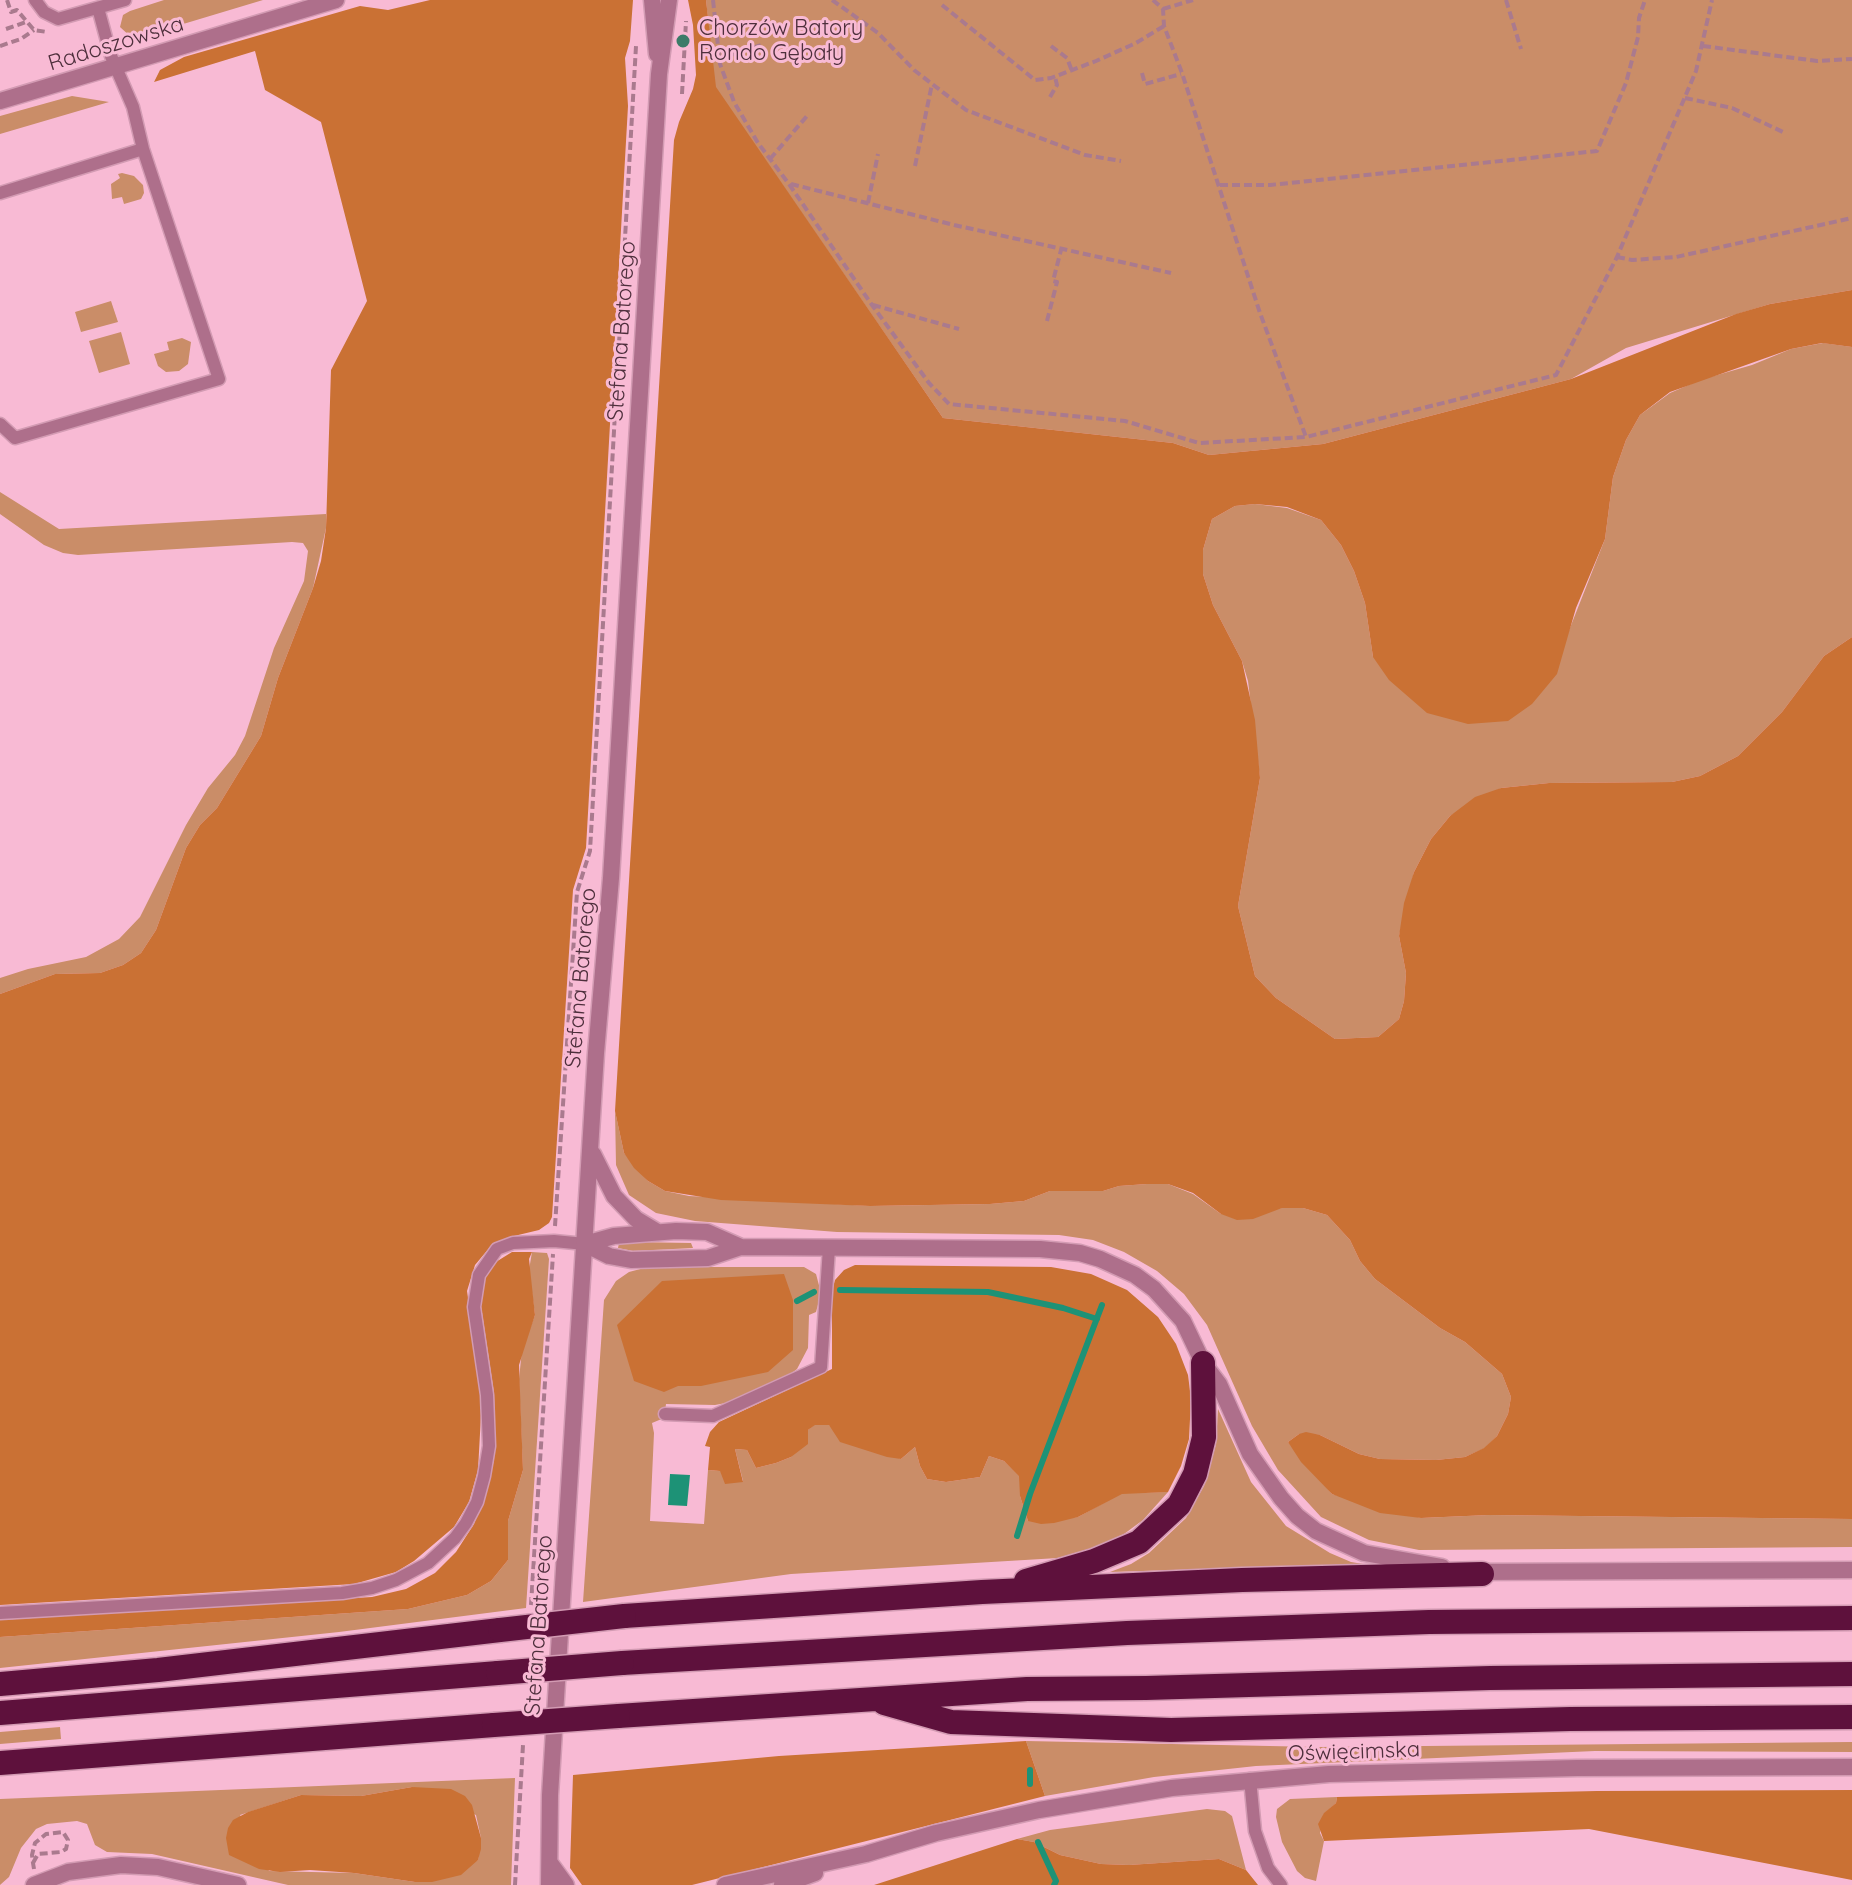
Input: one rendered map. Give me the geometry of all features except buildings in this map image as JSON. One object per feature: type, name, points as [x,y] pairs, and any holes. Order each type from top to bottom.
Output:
[{"type":"highway","points":[[982,1592],[1094,1561],[1139,1542],[1161,1524],[1179,1505],[1195,1474],[1204,1437],[1203,1363]]},
{"type":"highway","points":[[0,1684],[158,1670],[624,1616],[982,1592],[1242,1580],[1482,1574]]},
{"type":"highway","points":[[0,1713],[622,1663],[900,1645],[1429,1622],[1852,1618]]},
{"type":"highway","points":[[0,1763],[867,1698],[1027,1689],[1490,1678],[1852,1674]]},
{"type":"highway","points":[[867,1698],[951,1722],[1171,1730],[1555,1719],[1852,1717]]},
{"type":"street","name":"Radoszowska","points":[[0,101],[336,0]]},
{"type":"street","name":"Stefana Batorego","points":[[652,0],[659,74]]},
{"type":"street","name":"Stefana Batorego","points":[[549,1885],[550,1795],[596,1053],[611,878],[659,74],[669,0]]},
{"type":"street","points":[[591,1150],[614,1196],[636,1219],[656,1231]]},
{"type":"street","points":[[585,1244],[603,1238],[656,1231],[707,1232],[741,1247]]},
{"type":"street","points":[[585,1244],[609,1256],[631,1260],[708,1258],[741,1247],[1040,1249],[1080,1253],[1135,1275],[1169,1303],[1183,1321],[1203,1363],[1219,1384],[1250,1454],[1266,1479],[1316,1531],[1364,1553],[1482,1574],[1852,1570]]},
{"type":"street","name":"Oświęcimska","points":[[782,1885],[866,1854],[936,1833],[1053,1807],[1250,1779],[1329,1774],[1562,1769],[1852,1767]]},
{"type":"street","name":"Oświęcimska","points":[[725,1885],[866,1854]]},
{"type":"street","points":[[550,1863],[566,1885]]},
{"type":"street","points":[[38,1884],[87,1868],[134,1865],[175,1870],[238,1885]]},
{"type":"lane","points":[[35,0],[39,8],[58,19],[125,0]]},
{"type":"lane","points":[[0,424],[15,438],[219,379],[143,149],[133,107],[116,66],[103,5]]},
{"type":"lane","points":[[0,193],[143,149]]},
{"type":"lane","points":[[0,1613],[342,1593],[384,1584],[411,1574],[455,1538],[477,1502],[484,1476],[489,1446],[487,1395],[474,1307],[479,1275],[497,1249],[513,1243],[554,1241],[585,1244]]},
{"type":"lane","points":[[665,1414],[713,1416],[821,1367],[829,1248]]},
{"type":"lane","points":[[1250,1779],[1255,1831],[1268,1868],[1281,1885]]},
{"type":"path","points":[[713,0],[719,59],[734,102],[872,305],[929,383],[949,404],[1125,421],[1199,443],[1306,437],[1556,375],[1617,257],[1685,98],[1703,46],[1712,0]]},
{"type":"path","points":[[832,0],[878,33],[932,84],[966,110],[1085,155],[1121,161]]},
{"type":"path","points":[[1153,0],[1163,9],[1164,26],[1220,185],[1260,313],[1306,437]]},
{"type":"path","points":[[1163,9],[1193,0]]},
{"type":"path","points":[[1506,0],[1521,49]]},
{"type":"path","points":[[1220,185],[1270,185],[1597,151],[1626,83],[1645,0]]},
{"type":"path","points":[[942,5],[1028,76],[1043,80],[1136,43],[1164,26]]},
{"type":"path","points":[[682,94],[687,26],[684,13]]},
{"type":"path","points":[[6,29],[26,22]]},
{"type":"path","points":[[0,46],[21,39],[34,30]]},
{"type":"path","points":[[531,1608],[577,892],[590,851],[636,43]]},
{"type":"path","points":[[719,59],[764,44]]},
{"type":"path","points":[[1051,46],[1067,58],[1072,71]]},
{"type":"path","points":[[1703,46],[1817,61],[1852,59]]},
{"type":"path","points":[[1142,73],[1145,84],[1182,73]]},
{"type":"path","points":[[1050,97],[1057,85],[1055,76]]},
{"type":"path","points":[[915,166],[932,84]]},
{"type":"path","points":[[1685,98],[1732,108],[1783,132]]},
{"type":"path","points":[[770,159],[807,116]]},
{"type":"path","points":[[867,203],[878,154]]},
{"type":"path","points":[[789,184],[1061,250],[1171,273]]},
{"type":"path","points":[[1617,257],[1632,260],[1676,257],[1852,218]]},
{"type":"path","points":[[1047,321],[1061,250]]},
{"type":"path","points":[[872,305],[959,329]]},
{"type":"path","points":[[515,1885],[524,1732]]},
{"type":"path","points":[[33,1863],[38,1854],[66,1849],[68,1840],[63,1832],[46,1834],[32,1848],[33,1863],[38,1884]]},
{"type":"shaded area","points":[[164,0],[263,0],[140,37],[132,38],[120,27],[123,15]]},
{"type":"shaded area","points":[[430,0],[633,0],[630,41],[625,58],[628,106],[586,848],[573,890],[552,1217],[539,1230],[514,1236],[490,1247],[475,1265],[467,1291],[482,1397],[478,1470],[469,1502],[454,1527],[414,1561],[396,1572],[354,1584],[0,1605],[0,994],[55,974],[100,973],[123,965],[141,953],[156,930],[186,848],[200,825],[217,808],[261,736],[278,678],[321,561],[326,528],[331,370],[367,301],[321,122],[265,90],[255,51],[154,82],[160,70],[184,57],[360,6],[388,10]]},
{"type":"shaded area","points":[[688,0],[706,0],[716,87],[943,418],[1173,443],[1209,455],[1323,444],[1571,379],[1736,314],[1770,304],[1852,290],[1852,347],[1822,343],[1791,349],[1670,392],[1640,415],[1626,440],[1613,477],[1605,539],[1576,608],[1557,674],[1532,704],[1508,721],[1468,724],[1427,713],[1389,680],[1373,657],[1365,603],[1354,571],[1341,545],[1321,520],[1287,507],[1235,506],[1212,519],[1203,550],[1203,574],[1213,605],[1242,661],[1255,720],[1260,778],[1238,906],[1255,976],[1276,998],[1335,1039],[1378,1037],[1399,1019],[1406,973],[1399,936],[1404,903],[1414,872],[1431,839],[1450,816],[1475,797],[1501,788],[1549,783],[1672,782],[1700,776],[1738,756],[1782,712],[1824,656],[1852,637],[1852,1519],[1489,1515],[1421,1518],[1380,1513],[1332,1494],[1301,1462],[1288,1442],[1299,1434],[1320,1435],[1359,1454],[1380,1459],[1465,1457],[1484,1448],[1497,1436],[1508,1414],[1511,1397],[1502,1374],[1465,1342],[1440,1328],[1375,1279],[1360,1261],[1350,1240],[1327,1215],[1303,1208],[1282,1208],[1253,1219],[1237,1220],[1221,1214],[1193,1193],[1168,1184],[1119,1186],[1103,1191],[1050,1191],[1024,1201],[990,1204],[870,1206],[721,1200],[665,1191],[634,1168],[624,1153],[615,1111],[674,140],[696,75]]},
{"type":"shaded area","points":[[706,0],[1852,0],[1852,290],[1770,304],[1626,348],[1571,379],[1323,444],[1209,455],[1173,443],[943,418],[715,87]]},
{"type":"shaded area","points":[[72,96],[109,102],[0,134],[0,116]]},
{"type":"shaded area","points":[[122,173],[134,176],[143,185],[141,199],[124,204],[122,197],[112,199],[111,184]]},
{"type":"shaded area","points":[[111,301],[118,322],[81,332],[75,312]]},
{"type":"shaded area","points":[[121,332],[130,364],[99,373],[89,341]]},
{"type":"shaded area","points":[[182,338],[191,342],[188,364],[179,371],[166,372],[158,366],[154,354],[169,350],[167,342]]},
{"type":"shaded area","points":[[1823,343],[1852,347],[1852,637],[1824,656],[1782,712],[1738,756],[1700,776],[1672,782],[1549,783],[1501,788],[1450,816],[1431,839],[1414,872],[1399,936],[1406,973],[1404,1001],[1399,1019],[1378,1037],[1335,1039],[1276,998],[1255,976],[1238,906],[1260,778],[1248,681],[1242,661],[1213,605],[1203,574],[1203,550],[1212,519],[1235,506],[1255,504],[1287,508],[1321,520],[1341,545],[1354,571],[1365,603],[1373,657],[1566,638],[1605,539],[1613,477],[1626,440],[1640,415],[1670,393],[1700,380],[1752,365],[1791,349]]},
{"type":"shaded area","points":[[0,492],[59,529],[326,514],[326,528],[313,588],[278,678],[261,736],[217,808],[200,825],[186,848],[156,930],[141,953],[123,965],[100,973],[55,974],[0,994],[0,978],[86,957],[119,939],[140,917],[186,825],[245,736],[274,648],[304,581],[308,551],[303,543],[292,542],[78,555],[63,553],[44,545],[0,514]]},
{"type":"shaded area","points":[[615,1111],[624,1153],[648,1181],[665,1191],[689,1196],[870,1206],[990,1204],[1024,1201],[1050,1191],[1103,1191],[1119,1186],[1168,1184],[1193,1194],[1221,1214],[1303,1208],[1327,1215],[1350,1240],[1360,1261],[1375,1279],[1440,1328],[1465,1342],[1502,1374],[1511,1397],[1508,1414],[1497,1436],[1485,1448],[1465,1457],[1380,1459],[1359,1454],[1320,1435],[1299,1434],[1288,1442],[1332,1494],[1421,1518],[1489,1515],[1852,1519],[1852,1547],[1419,1550],[1369,1540],[1321,1517],[1278,1470],[1252,1426],[1207,1325],[1184,1294],[1157,1271],[1124,1252],[1093,1240],[1059,1235],[837,1232],[695,1221],[656,1213],[629,1195],[616,1165]]},
{"type":"shaded area","points":[[619,1243],[691,1243],[693,1248],[633,1251],[618,1248]]},
{"type":"shaded area","points":[[512,1252],[532,1252],[529,1259],[535,1315],[519,1365],[523,1470],[508,1521],[508,1560],[491,1581],[467,1595],[408,1609],[0,1637],[0,1620],[372,1597],[406,1589],[435,1573],[456,1552],[474,1524],[494,1460],[494,1393],[480,1299],[491,1265]]},
{"type":"shaded area","points":[[532,1252],[547,1253],[549,1259],[526,1608],[339,1632],[0,1668],[0,1637],[408,1609],[467,1595],[491,1581],[508,1560],[508,1521],[523,1470],[519,1379],[522,1350],[535,1315],[529,1270]]},
{"type":"shaded area","points":[[855,1265],[1051,1267],[1091,1274],[1127,1290],[1158,1317],[1176,1344],[1188,1375],[1191,1399],[1189,1439],[1181,1466],[1168,1492],[1122,1494],[1078,1517],[1041,1524],[1028,1521],[1020,1496],[1019,1476],[1004,1461],[989,1456],[980,1477],[946,1482],[927,1479],[915,1447],[901,1459],[887,1457],[840,1442],[829,1425],[815,1425],[808,1430],[808,1444],[791,1457],[776,1463],[756,1468],[747,1450],[735,1449],[743,1482],[725,1484],[720,1471],[708,1470],[710,1447],[705,1446],[710,1432],[719,1422],[832,1369],[832,1291],[835,1280],[844,1270]]},
{"type":"shaded area","points":[[648,1267],[804,1267],[816,1274],[821,1293],[816,1312],[809,1315],[808,1348],[797,1369],[788,1376],[731,1402],[715,1405],[666,1404],[664,1418],[652,1423],[650,1521],[704,1524],[708,1470],[720,1471],[743,1481],[735,1449],[747,1450],[756,1468],[776,1463],[791,1457],[814,1425],[829,1425],[901,1459],[915,1447],[927,1479],[946,1482],[980,1477],[989,1456],[1004,1461],[1020,1476],[1020,1496],[1028,1521],[1078,1517],[1122,1493],[1168,1492],[1143,1520],[1124,1534],[1099,1546],[1058,1558],[791,1574],[583,1602],[604,1300],[616,1281],[629,1272]]},
{"type":"shaded area","points":[[784,1274],[793,1300],[793,1350],[768,1372],[701,1386],[678,1386],[664,1392],[634,1381],[617,1325],[662,1281]]},
{"type":"shaded area","points":[[1218,1409],[1251,1482],[1286,1526],[1330,1553],[1363,1564],[1110,1572],[1149,1553],[1186,1518],[1204,1486],[1210,1466],[1216,1444]]},
{"type":"shaded area","points":[[670,1474],[690,1475],[687,1506],[668,1505]]},
{"type":"shaded area","points":[[60,1727],[61,1739],[0,1744],[0,1732]]},
{"type":"shaded area","points":[[1026,1741],[1318,1747],[1852,1742],[1852,1752],[1595,1751],[1256,1766],[1154,1777],[1045,1796]]},
{"type":"shaded area","points":[[1026,1741],[1045,1796],[692,1885],[582,1885],[570,1868],[573,1775],[779,1756]]},
{"type":"shaded area","points":[[515,1778],[511,1885],[288,1885],[152,1854],[107,1852],[95,1845],[87,1824],[77,1821],[47,1824],[36,1829],[21,1848],[9,1877],[0,1885],[0,1799]],"holes":[[[412,1787],[476,1815],[481,1838],[478,1860],[415,1882],[354,1873],[269,1871],[240,1815],[301,1795],[361,1796]]]},
{"type":"shaded area","points":[[412,1787],[451,1789],[465,1796],[472,1805],[481,1849],[478,1860],[461,1875],[432,1882],[415,1882],[354,1873],[310,1870],[280,1872],[259,1869],[229,1855],[228,1828],[233,1820],[248,1812],[301,1795],[361,1796]]},
{"type":"shaded area","points":[[1852,1790],[1852,1880],[1589,1829],[1324,1841],[1318,1824],[1324,1813],[1336,1803],[1337,1797],[1597,1791]]},
{"type":"shaded area","points":[[1337,1797],[1336,1803],[1324,1814],[1320,1833],[1324,1841],[1316,1881],[1305,1878],[1297,1871],[1282,1842],[1277,1809],[1290,1799]]},
{"type":"shaded area","points":[[1207,1809],[1225,1811],[1232,1816],[1246,1870],[1219,1859],[1101,1864],[1060,1855],[1034,1842],[1017,1839],[1050,1830]]},
{"type":"shaded area","points":[[1017,1839],[1034,1842],[1060,1855],[1101,1864],[1219,1859],[1246,1870],[1258,1885],[874,1885]]},
{"type":"waterway","points":[[840,1290],[988,1292],[1063,1308],[1097,1319]]},
{"type":"waterway","points":[[797,1301],[814,1292]]},
{"type":"waterway","points":[[1017,1536],[1102,1305]]},
{"type":"waterway","points":[[1030,1770],[1030,1784]]},
{"type":"waterway","points":[[1038,1842],[1056,1881],[1054,1885]]},
{"type":"place","name":"Chorzów Batory Rondo Gębały","points":[[683,41]]}]
